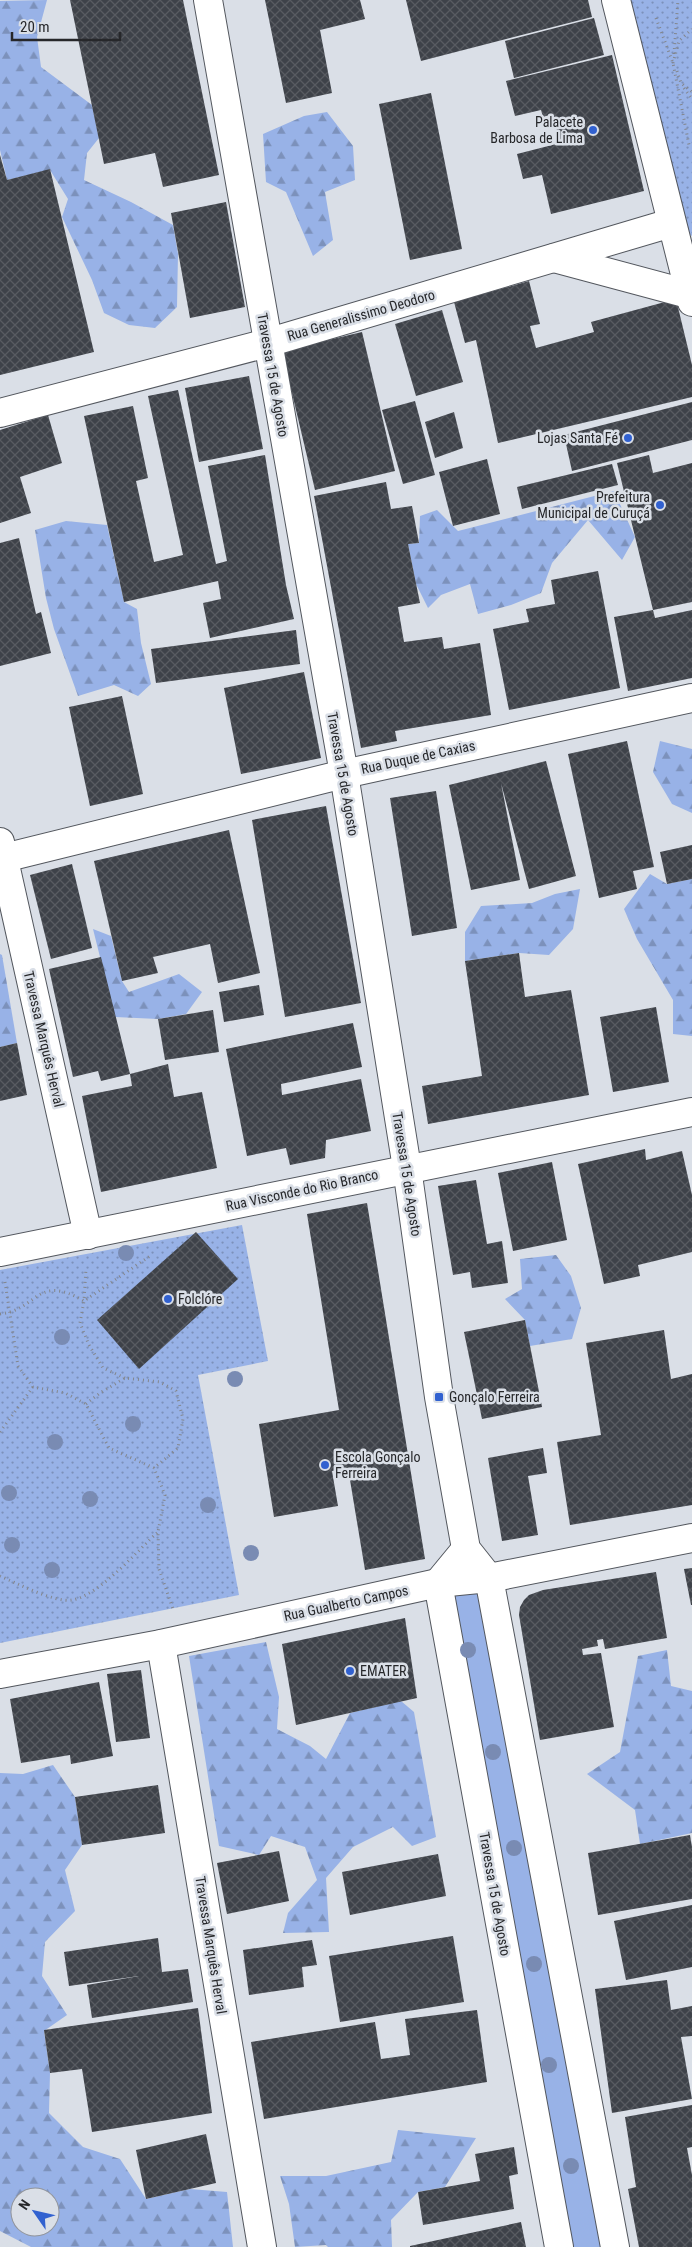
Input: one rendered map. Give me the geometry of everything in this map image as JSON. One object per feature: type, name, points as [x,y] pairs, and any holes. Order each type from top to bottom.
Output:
[{"type":"street","name":"Travessa 15 de Agosto","points":[[208,0],[344,774],[407,1168],[439,1397],[466,1549],[489,1578],[616,2247]]},
{"type":"street","points":[[616,0],[671,223],[692,298]]},
{"type":"street","name":"Rua Generalissimo Deodoro","points":[[0,413],[267,343],[671,223]]},
{"type":"street","points":[[554,258],[692,298]]},
{"type":"street","name":"Rua Duque de Caxias","points":[[1,853],[344,774],[692,698]]},
{"type":"street","name":"Travessa Marquês Herval","points":[[1,853],[88,1235]]},
{"type":"street","name":"Rua Visconde do Rio Branco","points":[[0,1252],[407,1168],[692,1112]]},
{"type":"street","name":"Rua Gualberto Campos","points":[[0,1674],[172,1641],[438,1583],[489,1578],[692,1538]]},
{"type":"street","points":[[438,1583],[466,1549]]},
{"type":"street","name":"Travessa 15 de Agosto","points":[[438,1583],[559,2247]]},
{"type":"street","name":"Travessa Marquês Herval","points":[[172,1641],[262,2247]]},
{"type":"path","points":[[678,0],[673,63],[690,154]]},
{"type":"path","points":[[653,9],[681,83],[692,99]]},
{"type":"path","points":[[673,63],[679,41],[686,32],[692,29]]},
{"type":"path","points":[[681,83],[692,92]]},
{"type":"path","points":[[0,1252],[18,1366],[33,1387],[65,1392],[86,1404],[109,1448],[154,1468],[166,1495],[158,1532],[159,1568],[172,1641]]},
{"type":"path","points":[[154,1254],[84,1301],[80,1323],[89,1345],[103,1368],[125,1378],[160,1382],[176,1391],[183,1418],[178,1448],[154,1468]]},
{"type":"path","points":[[0,1314],[9,1313],[45,1291],[68,1291],[84,1301]]},
{"type":"path","points":[[86,1404],[125,1378]]},
{"type":"path","points":[[0,1432],[33,1387]]},
{"type":"path","points":[[0,1576],[36,1593],[71,1600],[100,1587],[158,1532]]},
{"type":"green space","points":[[47,0],[37,37],[41,67],[92,105],[99,138],[87,153],[84,180],[131,202],[173,225],[178,254],[177,307],[155,328],[129,325],[104,313],[92,280],[62,217],[68,199],[50,170],[7,180],[0,150],[0,1]]},
{"type":"green space","points":[[622,0],[692,0],[692,236],[677,224]]},
{"type":"green space","points":[[327,112],[353,146],[355,180],[325,192],[333,240],[313,256],[286,192],[266,182],[263,134],[304,116]]},
{"type":"green space","points":[[614,491],[635,537],[622,560],[588,520],[552,563],[541,593],[511,605],[478,614],[470,584],[441,595],[428,608],[416,584],[408,544],[419,543],[420,516],[437,510],[458,531]]},
{"type":"green space","points":[[66,521],[107,525],[124,602],[137,609],[141,643],[151,684],[138,696],[114,685],[78,696],[54,629],[46,598],[35,530]]},
{"type":"green space","points":[[660,741],[692,749],[692,813],[672,804],[653,772]]},
{"type":"green space","points":[[650,874],[667,884],[692,879],[692,1036],[673,1034],[673,1000],[637,939],[624,909]]},
{"type":"green space","points":[[580,889],[573,929],[549,955],[519,953],[465,961],[465,932],[481,906],[532,903],[555,894]]},
{"type":"green space","points":[[93,929],[111,936],[122,981],[129,992],[179,974],[202,992],[186,1014],[158,1019],[115,1017]]},
{"type":"green space","points":[[0,954],[2,955],[17,1043],[0,1047]]},
{"type":"green space","points":[[242,1225],[268,1361],[198,1375],[239,1595],[0,1643],[0,1270]]},
{"type":"green space","points":[[556,1255],[571,1276],[581,1308],[572,1339],[530,1346],[525,1320],[505,1299],[522,1289],[520,1259]]},
{"type":"green space","points":[[489,1578],[615,2247],[559,2247],[438,1583]]},
{"type":"green space","points":[[266,1642],[279,1697],[277,1729],[310,1746],[326,1759],[350,1713],[401,1701],[414,1712],[436,1837],[412,1846],[393,1827],[353,1847],[326,1878],[329,1932],[283,1933],[288,1913],[317,1880],[305,1847],[271,1836],[259,1855],[219,1846],[189,1656]]},
{"type":"green space","points":[[667,1650],[671,1686],[692,1691],[692,1833],[640,1844],[635,1810],[587,1774],[620,1752],[638,1656]]},
{"type":"green space","points":[[53,1765],[75,1797],[82,1845],[65,1870],[75,1911],[45,1942],[42,1976],[67,2015],[44,2031],[50,2073],[49,2113],[83,2147],[120,2159],[146,2199],[190,2189],[227,2192],[233,2247],[31,2247],[12,2237],[60,2237],[60,2187],[10,2187],[10,2236],[0,2231],[0,1773],[23,1774]]},
{"type":"green space","points":[[398,2130],[476,2138],[445,2187],[418,2192],[391,2220],[392,2247],[328,2247],[326,2245],[295,2247],[289,2204],[280,2176],[326,2176],[391,2162]]},
{"type":"building","points":[[70,0],[183,0],[219,175],[163,187],[155,153],[104,164]]},
{"type":"building","points":[[265,0],[360,0],[365,19],[320,30],[332,93],[286,103]]},
{"type":"building","points":[[406,0],[588,0],[592,17],[421,61]]},
{"type":"building","points":[[594,18],[604,55],[514,78],[505,41]]},
{"type":"building","name":"Palacete Barbosa de Lima","points":[[612,55],[644,191],[551,214],[542,175],[523,179],[517,154],[560,143],[553,114],[543,117],[541,110],[515,116],[506,81]]},
{"type":"building","points":[[431,93],[462,249],[410,260],[379,104]]},
{"type":"building","points":[[0,155],[7,180],[50,169],[94,352],[0,375]]},
{"type":"building","points":[[226,202],[245,307],[190,318],[171,213]]},
{"type":"building","points":[[529,281],[540,324],[530,326],[536,348],[594,332],[591,322],[676,299],[692,365],[692,397],[498,443],[476,340],[465,343],[454,302]]},
{"type":"building","points":[[442,310],[463,382],[416,396],[395,324]]},
{"type":"building","points":[[362,332],[395,471],[315,490],[282,351]]},
{"type":"building","points":[[249,376],[263,449],[199,462],[185,388]]},
{"type":"building","points":[[178,390],[216,564],[227,561],[208,466],[265,455],[286,585],[294,619],[210,638],[203,603],[221,599],[218,581],[124,602],[84,416],[133,406],[148,478],[136,481],[154,562],[183,555],[148,396]]},
{"type":"building","points":[[415,401],[435,475],[403,484],[382,410]]},
{"type":"building","name":"Lojas Santa Fé","points":[[692,402],[692,440],[572,471],[564,435]]},
{"type":"building","points":[[454,412],[463,448],[435,458],[425,422]]},
{"type":"building","points":[[48,415],[62,463],[20,477],[31,513],[0,523],[0,430]]},
{"type":"building","name":"Prefeitura Municipal de Curuçá","points":[[649,455],[653,473],[692,463],[692,602],[653,610],[617,463]]},
{"type":"building","points":[[487,459],[500,514],[453,526],[439,472]]},
{"type":"building","points":[[612,464],[618,485],[522,509],[517,487]]},
{"type":"building","points":[[386,482],[391,509],[412,506],[419,543],[408,544],[420,603],[398,607],[404,642],[442,637],[444,649],[480,643],[491,715],[395,731],[397,741],[361,748],[314,496]]},
{"type":"building","points":[[19,538],[36,614],[41,612],[51,653],[0,666],[0,543]]},
{"type":"building","points":[[598,571],[620,688],[509,710],[493,629],[529,622],[526,609],[555,604],[551,580]]},
{"type":"building","points":[[653,610],[655,618],[692,610],[692,678],[628,691],[614,617]]},
{"type":"building","points":[[296,630],[300,664],[156,683],[151,649]]},
{"type":"building","points":[[304,672],[321,758],[241,774],[224,688]]},
{"type":"building","points":[[122,696],[143,794],[90,806],[69,707]]},
{"type":"building","points":[[627,741],[654,867],[633,871],[637,889],[599,898],[568,754]]},
{"type":"building","points":[[546,761],[576,876],[529,889],[501,783],[520,880],[471,890],[449,785]]},
{"type":"building","points":[[436,791],[457,928],[412,936],[390,798]]},
{"type":"building","points":[[326,806],[361,1003],[285,1017],[252,820]]},
{"type":"building","points":[[229,830],[260,973],[218,983],[210,944],[153,957],[158,973],[122,981],[94,861]]},
{"type":"building","points":[[692,845],[692,879],[667,884],[660,852]]},
{"type":"building","points":[[72,864],[92,948],[51,959],[30,875]]},
{"type":"building","points":[[519,953],[525,997],[571,990],[589,1095],[428,1124],[422,1086],[482,1076],[465,961]]},
{"type":"building","points":[[101,957],[130,1074],[101,1081],[98,1071],[73,1077],[49,969]]},
{"type":"building","points":[[259,985],[264,1015],[224,1022],[219,992]]},
{"type":"building","points":[[656,1007],[669,1082],[613,1092],[600,1017]]},
{"type":"building","points":[[213,1010],[219,1052],[165,1060],[158,1019]]},
{"type":"building","points":[[353,1023],[362,1067],[281,1084],[282,1095],[361,1079],[371,1131],[326,1140],[325,1158],[290,1165],[286,1148],[247,1156],[226,1049]]},
{"type":"building","points":[[17,1043],[27,1095],[0,1101],[0,1047]]},
{"type":"building","points":[[168,1064],[174,1097],[202,1092],[217,1168],[101,1192],[82,1096],[132,1086],[130,1074]]},
{"type":"building","points":[[645,1149],[646,1160],[682,1151],[692,1195],[692,1252],[638,1265],[640,1276],[604,1284],[578,1164]]},
{"type":"building","points":[[552,1162],[567,1240],[513,1251],[498,1173]]},
{"type":"building","points":[[476,1180],[487,1244],[502,1241],[508,1283],[472,1288],[470,1272],[453,1275],[438,1186]]},
{"type":"building","points":[[367,1203],[425,1559],[365,1570],[348,1468],[332,1471],[338,1506],[274,1517],[259,1424],[339,1410],[307,1214]]},
{"type":"building","name":"Folclóre","points":[[196,1232],[238,1279],[139,1369],[97,1320]]},
{"type":"building","points":[[525,1320],[542,1407],[482,1419],[464,1332]]},
{"type":"building","points":[[664,1330],[671,1379],[692,1374],[692,1505],[570,1525],[557,1442],[601,1435],[586,1343]]},
{"type":"building","points":[[543,1448],[547,1473],[528,1476],[538,1535],[502,1541],[488,1458]]},
{"type":"building","points":[[692,1568],[692,1605],[691,1605],[684,1569]]},
{"type":"building","points":[[656,1572],[667,1638],[605,1649],[603,1639],[597,1640],[598,1646],[582,1649],[583,1655],[601,1653],[614,1727],[540,1740],[519,1615],[520,1607],[524,1600],[529,1595],[543,1590]]},
{"type":"building","name":"EMATER","points":[[405,1618],[417,1698],[296,1725],[282,1644]]},
{"type":"building","points":[[141,1670],[150,1738],[116,1742],[107,1674]]},
{"type":"building","points":[[99,1682],[113,1756],[71,1764],[70,1755],[21,1763],[10,1699]]},
{"type":"building","points":[[158,1785],[165,1833],[82,1845],[75,1797]]},
{"type":"building","points":[[690,1835],[692,1847],[692,1899],[598,1915],[588,1853]]},
{"type":"building","points":[[279,1851],[289,1901],[227,1914],[217,1863]]},
{"type":"building","points":[[438,1854],[446,1896],[350,1915],[342,1872]]},
{"type":"building","points":[[692,1905],[692,1967],[626,1980],[614,1921]]},
{"type":"building","points":[[453,1936],[464,2002],[340,2022],[329,1956]]},
{"type":"building","points":[[158,1938],[162,1972],[188,1969],[193,2002],[92,2018],[87,1985],[139,1976],[69,1986],[64,1952]]},
{"type":"building","points":[[312,1940],[317,1965],[302,1967],[304,1987],[249,1995],[243,1950]]},
{"type":"building","points":[[667,1980],[671,2010],[692,2006],[692,2036],[681,2037],[692,2099],[612,2113],[595,1989]]},
{"type":"building","points":[[198,2008],[212,2113],[92,2132],[82,2069],[50,2073],[44,2030]]},
{"type":"building","points":[[477,2010],[487,2082],[264,2119],[251,2042],[375,2022],[381,2059],[410,2055],[405,2019]]},
{"type":"building","points":[[692,2105],[692,2147],[687,2148],[692,2175],[692,2247],[639,2247],[628,2189],[636,2187],[625,2117]]},
{"type":"building","points":[[206,2134],[216,2183],[146,2199],[136,2150]]},
{"type":"building","points":[[514,2147],[518,2174],[509,2176],[514,2209],[423,2225],[418,2192],[480,2181],[475,2154]]},
{"type":"building","points":[[521,2222],[526,2247],[410,2247],[410,2246]]},
{"type":"place","name":"Palacete Barbosa de Lima","points":[[593,130]]},
{"type":"place","name":"Lojas Santa Fé","points":[[628,438]]},
{"type":"place","name":"Prefeitura Municipal de Curuçá","points":[[660,505]]},
{"type":"place","name":"Folclóre","points":[[168,1299]]},
{"type":"place","name":"Gonçalo Ferreira","points":[[439,1397]]},
{"type":"place","name":"Escola Gonçalo Ferreira","points":[[325,1465]]},
{"type":"place","name":"EMATER","points":[[350,1671]]}]
